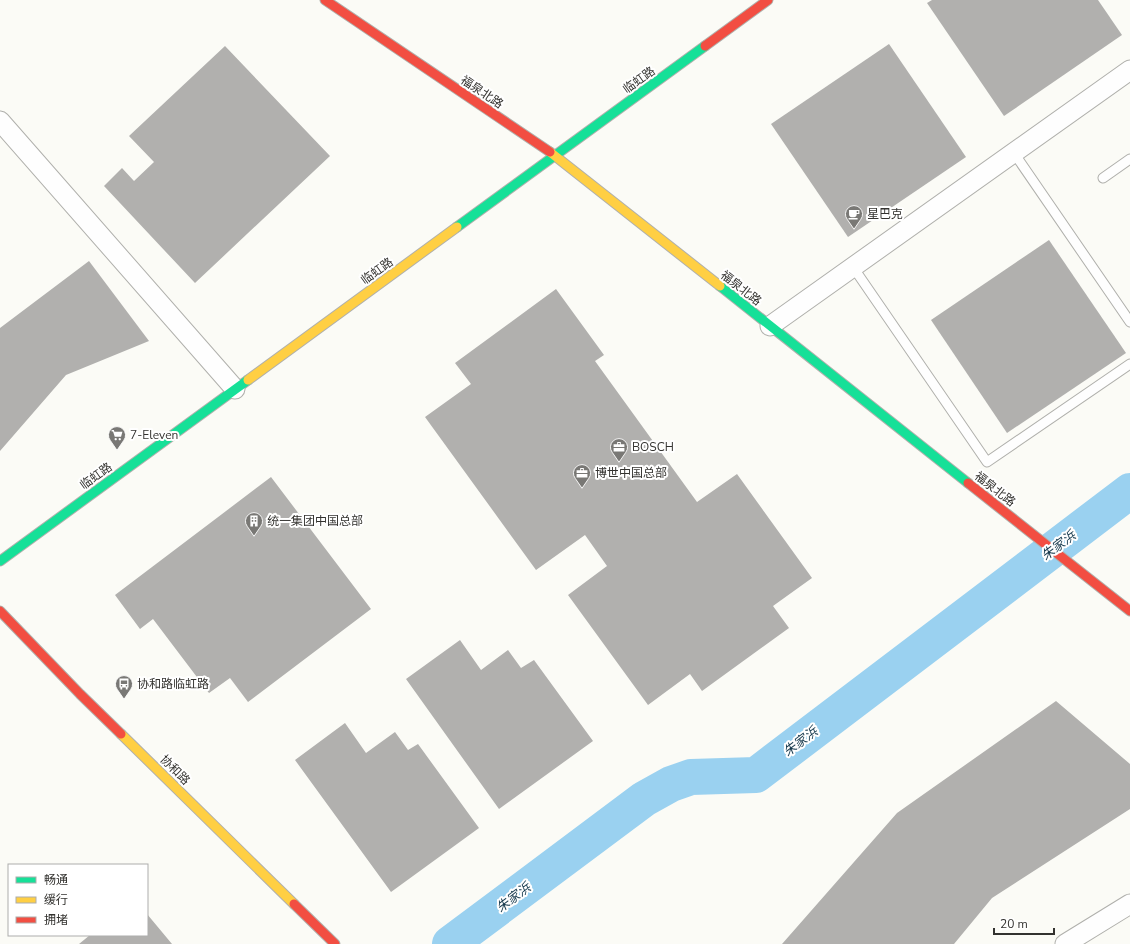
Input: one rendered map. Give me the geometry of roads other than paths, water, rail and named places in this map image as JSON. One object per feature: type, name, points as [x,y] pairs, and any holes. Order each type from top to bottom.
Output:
[{"type":"street","name":"福泉北路","points":[[325,0],[556,155],[1130,611]]},
{"type":"street","name":"临虹路","points":[[0,561],[768,0]]},
{"type":"street","points":[[770,326],[1130,70]]},
{"type":"street","points":[[0,121],[235,389]]},
{"type":"street","name":"协和路","points":[[0,611],[80,694],[335,944]]},
{"type":"street","points":[[1065,944],[1130,904]]},
{"type":"lane","points":[[1014,153],[1130,322]]},
{"type":"lane","points":[[1103,178],[1130,159]]},
{"type":"lane","points":[[853,267],[987,462],[1130,364]]},
{"type":"waterway","name":"朱家浜","points":[[450,944],[644,799],[671,784],[691,777],[756,775],[1130,491]]},
{"type":"place","name":"星巴克","points":[[854,229]]},
{"type":"place","name":"7-Eleven","points":[[117,450]]},
{"type":"place","name":"BOSCH","points":[[619,462]]},
{"type":"place","name":"博世中国总部","points":[[582,488]]},
{"type":"place","name":"统一集团中国总部","points":[[254,536]]},
{"type":"place","name":"协和路临虹路","points":[[124,699]]}]
